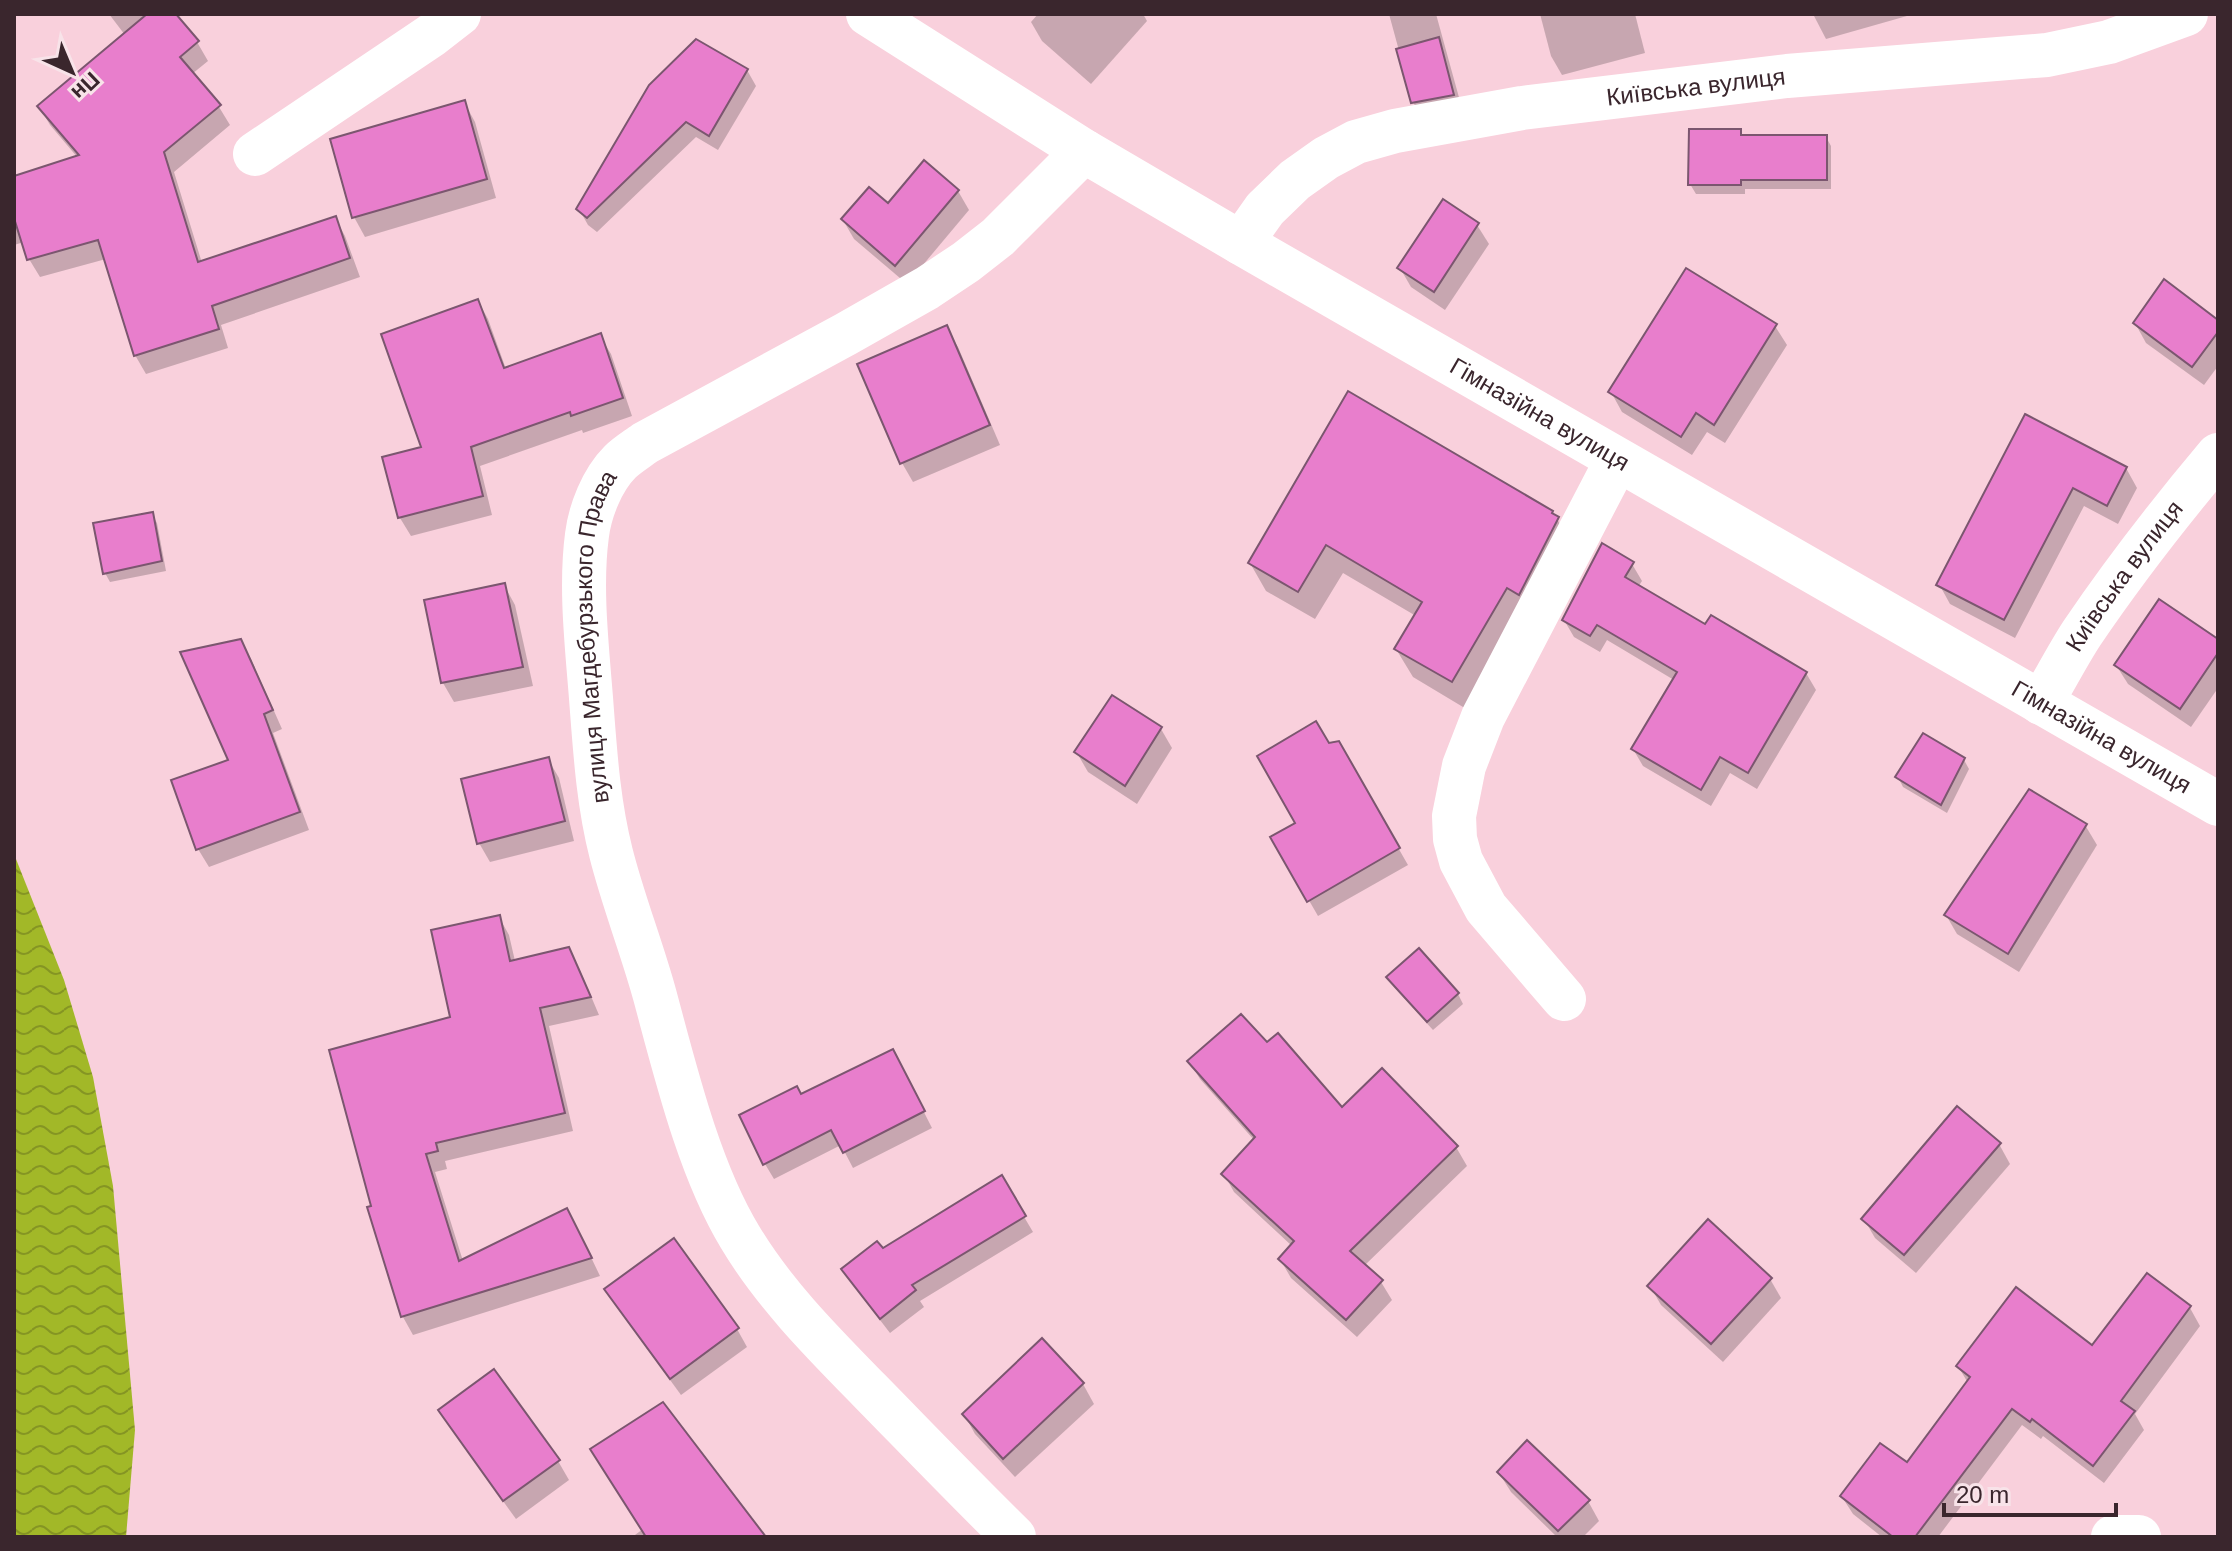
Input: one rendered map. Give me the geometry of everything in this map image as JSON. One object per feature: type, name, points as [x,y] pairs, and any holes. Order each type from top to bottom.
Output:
[{"type":"street","points":[[255,154],[459,14]]},
{"type":"street","name":"Гімназійна вулиця","points":[[868,14],[1084,151],[1241,243],[2218,804]]},
{"type":"street","name":"Київська вулиця","points":[[1241,243],[1265,209],[1295,180],[1356,142],[1395,131],[1522,108],[1787,76],[2047,55],[2109,42],[2186,14]]},
{"type":"street","name":"вулиця Магдебурзького Права","points":[[1014,1537],[812,1330],[769,1278],[722,1206],[699,1144],[611,853],[600,796],[586,632],[587,533],[605,482],[619,462],[645,443],[846,334],[966,262],[998,237],[1084,151]]},
{"type":"street","name":"Київська вулиця","points":[[2041,703],[2081,635],[2177,504],[2218,455]]},
{"type":"street","points":[[1564,999],[1478,895],[1461,861],[1455,839],[1454,816],[1464,766],[1483,717],[1617,460]]},
{"type":"street","points":[[2113,1537],[2139,1537]]},
{"type":"water","points":[[14,854],[64,980],[93,1077],[113,1186],[135,1430],[126,1537],[14,1537]]},
{"type":"building","points":[[147,14],[176,14],[199,41],[180,57],[221,105],[164,152],[198,262],[336,216],[350,258],[212,306],[219,329],[134,356],[98,240],[27,260],[14,218],[14,176],[79,155],[37,106]]},
{"type":"building","points":[[1439,37],[1454,95],[1411,103],[1396,49]]},
{"type":"building","points":[[696,39],[748,69],[709,136],[686,122],[587,218],[576,209],[649,85]]},
{"type":"building","points":[[465,100],[487,179],[352,218],[330,139]]},
{"type":"building","points":[[1689,129],[1741,129],[1741,135],[1827,135],[1827,180],[1741,180],[1741,185],[1688,185]]},
{"type":"building","points":[[924,160],[959,190],[895,266],[841,219],[869,187],[888,203]]},
{"type":"building","points":[[1443,199],[1479,223],[1434,292],[1397,268]]},
{"type":"building","points":[[1686,268],[1777,324],[1714,425],[1696,413],[1681,437],[1608,392]]},
{"type":"building","points":[[2164,279],[2218,320],[2218,332],[2192,367],[2133,323]]},
{"type":"building","points":[[478,299],[504,368],[601,333],[623,398],[571,416],[570,412],[471,447],[483,496],[398,518],[382,457],[421,447],[381,334]]},
{"type":"building","points":[[947,325],[990,425],[900,464],[857,364]]},
{"type":"building","points":[[1348,391],[1559,517],[1519,595],[1507,588],[1452,682],[1394,649],[1422,602],[1326,545],[1298,592],[1248,563]]},
{"type":"building","points":[[2025,414],[2127,467],[2107,506],[2073,488],[2004,620],[1936,585]]},
{"type":"building","points":[[153,512],[162,561],[103,574],[93,523]]},
{"type":"building","points":[[1602,543],[1634,562],[1625,577],[1705,624],[1711,615],[1807,672],[1748,773],[1720,757],[1701,790],[1631,749],[1677,672],[1597,625],[1590,636],[1562,620]]},
{"type":"building","points":[[505,583],[523,667],[441,683],[424,600]]},
{"type":"building","points":[[2159,599],[2218,639],[2218,653],[2180,709],[2114,665]]},
{"type":"building","points":[[241,639],[273,710],[264,714],[300,812],[196,850],[171,780],[228,760],[180,652]]},
{"type":"building","points":[[1112,695],[1162,727],[1125,786],[1074,752]]},
{"type":"building","points":[[1316,721],[1329,743],[1339,741],[1400,848],[1307,902],[1270,837],[1295,823],[1257,756]]},
{"type":"building","points":[[1923,733],[1965,758],[1941,805],[1895,777]]},
{"type":"building","points":[[549,757],[565,821],[477,844],[461,779]]},
{"type":"building","points":[[2029,789],[2087,824],[2008,954],[1944,915]]},
{"type":"building","points":[[500,915],[510,961],[569,947],[591,997],[540,1008],[565,1113],[436,1143],[438,1151],[426,1154],[459,1261],[567,1208],[592,1258],[401,1317],[367,1207],[371,1206],[329,1050],[450,1017],[431,930]]},
{"type":"building","points":[[1419,948],[1459,993],[1427,1022],[1386,977]]},
{"type":"building","points":[[1241,1014],[1267,1042],[1278,1033],[1342,1107],[1382,1068],[1458,1146],[1350,1251],[1383,1280],[1346,1320],[1278,1259],[1294,1241],[1221,1174],[1255,1137],[1187,1061]]},
{"type":"building","points":[[893,1049],[925,1111],[843,1153],[831,1130],[763,1165],[739,1115],[797,1086],[801,1094]]},
{"type":"building","points":[[1957,1106],[2001,1143],[1904,1255],[1861,1219]]},
{"type":"building","points":[[1002,1175],[1026,1216],[912,1285],[916,1290],[880,1319],[841,1269],[877,1241],[883,1248]]},
{"type":"building","points":[[1708,1219],[1772,1278],[1711,1344],[1647,1286]]},
{"type":"building","points":[[674,1238],[739,1328],[670,1379],[604,1289]]},
{"type":"building","points":[[2147,1273],[2191,1306],[2121,1401],[2135,1411],[2093,1466],[2032,1419],[2030,1422],[2012,1409],[1915,1537],[1893,1537],[1840,1496],[1880,1443],[1907,1462],[1970,1377],[1956,1366],[2016,1287],[2092,1345]]},
{"type":"building","points":[[1042,1338],[1084,1383],[1003,1459],[962,1414]]},
{"type":"building","points":[[494,1369],[560,1460],[503,1501],[438,1410]]},
{"type":"building","points":[[663,1402],[766,1537],[646,1537],[590,1449]]},
{"type":"building","points":[[1527,1440],[1590,1500],[1558,1531],[1497,1472]]}]
